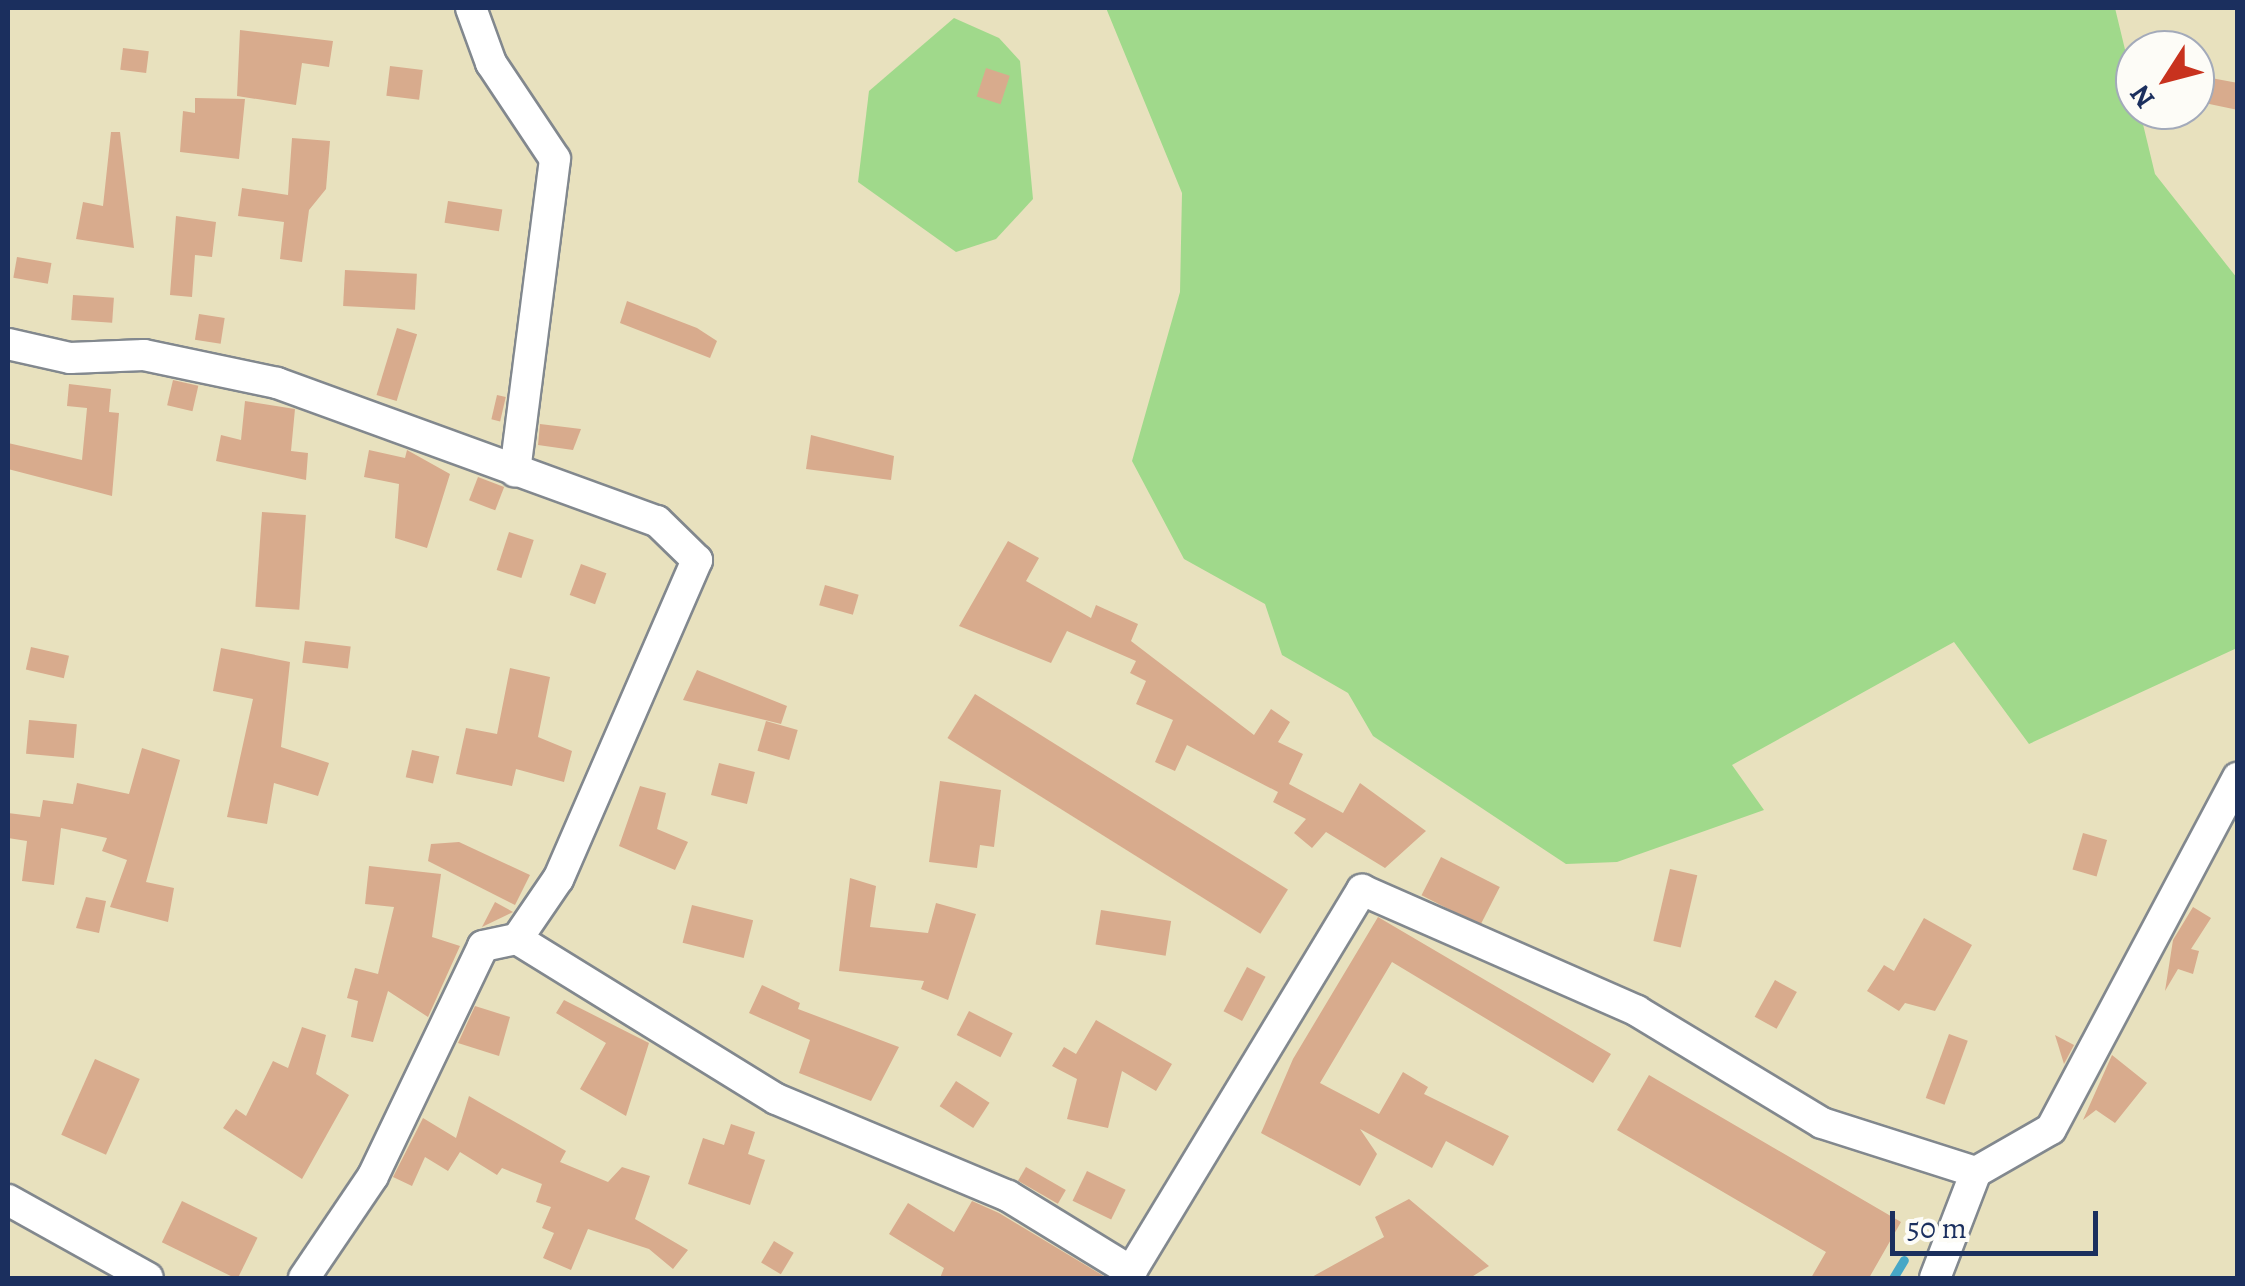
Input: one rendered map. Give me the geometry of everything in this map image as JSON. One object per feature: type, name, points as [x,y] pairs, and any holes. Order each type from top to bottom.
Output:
[{"type":"street","points":[[471,8],[491,63],[555,159],[515,472]]},
{"type":"street","points":[[8,344],[70,358],[144,355],[277,384],[657,522],[696,560],[558,878],[518,939]]},
{"type":"street","points":[[1935,1278],[1976,1172],[2051,1129],[2238,778]]},
{"type":"street","points":[[304,1278],[373,1176],[483,946],[518,939],[776,1099],[1008,1196],[1130,1275],[1362,890],[1637,1011],[1822,1122],[1976,1172]]},
{"type":"street","points":[[8,1200],[148,1278]]},
{"type":"green space","points":[[1106,8],[2115,8],[2120,30],[2115,30],[2115,130],[2144,130],[2155,174],[2237,278],[2237,648],[2029,744],[1954,642],[1732,765],[1764,810],[1617,862],[1566,864],[1373,736],[1348,693],[1282,655],[1265,604],[1184,559],[1132,461],[1180,292],[1182,193]]},
{"type":"green space","points":[[954,18],[999,38],[1020,61],[1033,199],[996,239],[956,252],[858,182],[869,91]]},
{"type":"building","points":[[240,30],[333,41],[329,67],[302,63],[296,105],[237,96]]},
{"type":"building","points":[[123,48],[149,51],[146,73],[120,70]]},
{"type":"building","points":[[390,66],[423,70],[419,100],[386,96]]},
{"type":"building","points":[[986,68],[1010,76],[1001,104],[977,97]]},
{"type":"building","points":[[2215,79],[2238,83],[2238,110],[2215,105]]},
{"type":"building","points":[[195,98],[245,99],[239,159],[180,152],[183,111],[195,113]]},
{"type":"building","points":[[111,132],[120,132],[134,248],[76,239],[83,202],[103,206]]},
{"type":"building","points":[[292,138],[330,141],[326,189],[309,210],[302,262],[280,259],[284,222],[238,216],[242,188],[288,195]]},
{"type":"building","points":[[448,201],[502,210],[499,231],[445,223]]},
{"type":"building","points":[[176,216],[216,222],[212,257],[195,255],[192,297],[170,295]]},
{"type":"building","points":[[17,257],[51,263],[48,284],[13,278]]},
{"type":"building","points":[[345,270],[417,274],[415,310],[343,306]]},
{"type":"building","points":[[73,295],[114,298],[112,323],[71,320]]},
{"type":"building","points":[[627,301],[697,328],[717,341],[710,358],[620,323]]},
{"type":"building","points":[[199,314],[225,318],[221,344],[195,340]]},
{"type":"building","points":[[397,328],[417,334],[397,401],[377,395]]},
{"type":"building","points":[[173,380],[198,386],[192,411],[167,405]]},
{"type":"building","points":[[69,384],[111,389],[109,412],[119,413],[112,496],[8,469],[8,443],[82,460],[87,408],[67,406]]},
{"type":"building","points":[[497,395],[506,397],[500,421],[491,419]]},
{"type":"building","points":[[245,401],[295,409],[291,451],[308,453],[306,480],[216,461],[221,435],[241,440]]},
{"type":"building","points":[[540,424],[581,429],[573,450],[538,445]]},
{"type":"building","points":[[811,435],[894,456],[891,480],[806,469]]},
{"type":"building","points":[[369,450],[405,458],[407,450],[450,474],[427,548],[395,538],[399,484],[364,477]]},
{"type":"building","points":[[478,477],[504,487],[495,510],[469,500]]},
{"type":"building","points":[[262,512],[306,515],[299,610],[255,607]]},
{"type":"building","points":[[509,532],[534,540],[521,578],[497,570]]},
{"type":"building","points":[[1008,541],[1039,558],[1026,581],[1091,618],[1096,605],[1138,624],[1131,641],[1254,735],[1271,709],[1290,722],[1278,742],[1303,754],[1289,784],[1343,813],[1360,783],[1426,831],[1385,868],[1326,832],[1312,848],[1294,833],[1306,819],[1273,802],[1278,792],[1187,745],[1175,771],[1155,762],[1173,720],[1136,704],[1146,681],[1130,673],[1136,661],[1067,631],[1051,663],[959,626]]},
{"type":"building","points":[[581,564],[606,573],[595,604],[570,595]]},
{"type":"building","points":[[825,585],[859,595],[853,615],[819,605]]},
{"type":"building","points":[[305,641],[351,647],[348,668],[302,663]]},
{"type":"building","points":[[31,647],[69,656],[64,678],[26,669]]},
{"type":"building","points":[[221,648],[290,662],[281,747],[329,763],[318,796],[274,783],[267,824],[227,817],[253,699],[213,691]]},
{"type":"building","points":[[510,668],[550,677],[538,737],[572,751],[564,782],[516,769],[512,786],[456,774],[466,728],[497,734]]},
{"type":"building","points":[[697,670],[787,706],[781,724],[683,700]]},
{"type":"building","points":[[975,694],[1288,890],[1260,934],[947,738]]},
{"type":"building","points":[[29,720],[77,724],[74,758],[26,754]]},
{"type":"building","points":[[766,721],[798,730],[789,760],[757,751]]},
{"type":"building","points":[[142,748],[180,760],[146,882],[174,888],[168,922],[110,907],[127,860],[102,851],[107,838],[61,828],[54,885],[22,881],[27,841],[8,838],[8,813],[40,817],[43,800],[73,804],[77,783],[129,794]]},
{"type":"building","points":[[412,750],[439,756],[433,784],[406,777]]},
{"type":"building","points":[[719,763],[755,772],[747,804],[711,795]]},
{"type":"building","points":[[940,781],[1001,790],[994,847],[980,845],[977,868],[929,862]]},
{"type":"building","points":[[640,786],[666,793],[657,829],[688,842],[675,870],[619,846]]},
{"type":"building","points":[[2083,833],[2107,840],[2097,876],[2073,870]]},
{"type":"building","points":[[459,842],[530,875],[515,905],[428,861],[431,844]]},
{"type":"building","points":[[1441,857],[1500,887],[1480,925],[1421,895]]},
{"type":"building","points":[[369,866],[441,874],[432,937],[460,946],[428,1017],[388,991],[373,1042],[351,1037],[358,1001],[347,998],[355,968],[378,974],[394,907],[365,904]]},
{"type":"building","points":[[1670,869],[1697,875],[1681,947],[1653,941]]},
{"type":"building","points":[[850,878],[876,886],[870,927],[928,933],[936,903],[976,914],[948,1000],[921,989],[924,981],[839,971]]},
{"type":"building","points":[[86,897],[106,901],[99,933],[76,928]]},
{"type":"building","points":[[495,902],[513,912],[482,927]]},
{"type":"building","points":[[692,905],[753,920],[744,958],[683,943]]},
{"type":"building","points":[[2193,907],[2211,918],[2191,949],[2199,951],[2193,974],[2178,969],[2165,991],[2173,940]]},
{"type":"building","points":[[1101,910],[1171,921],[1166,956],[1096,945]]},
{"type":"building","points":[[1378,917],[1611,1054],[1593,1083],[1392,962],[1320,1083],[1379,1114],[1403,1072],[1428,1087],[1424,1094],[1509,1136],[1493,1166],[1446,1141],[1432,1168],[1360,1129],[1377,1154],[1360,1186],[1261,1133],[1293,1059]]},
{"type":"building","points":[[1924,918],[1972,945],[1935,1011],[1905,1003],[1899,1011],[1867,991],[1884,965],[1894,971]]},
{"type":"building","points":[[1247,967],[1266,977],[1242,1021],[1224,1011]]},
{"type":"building","points":[[1775,980],[1797,992],[1777,1029],[1755,1017]]},
{"type":"building","points":[[762,985],[800,1003],[798,1009],[899,1047],[871,1101],[799,1073],[810,1040],[749,1013]]},
{"type":"building","points":[[564,1000],[649,1043],[626,1116],[580,1089],[606,1043],[556,1013]]},
{"type":"building","points":[[475,1006],[510,1017],[499,1056],[458,1043]]},
{"type":"building","points":[[969,1011],[1013,1033],[1000,1057],[957,1035]]},
{"type":"building","points":[[1096,1020],[1172,1064],[1156,1091],[1122,1071],[1108,1128],[1067,1119],[1077,1079],[1052,1066],[1064,1047],[1076,1054]]},
{"type":"building","points":[[302,1027],[326,1035],[316,1074],[349,1095],[302,1179],[223,1128],[236,1109],[246,1116],[273,1061],[288,1068]]},
{"type":"building","points":[[1949,1034],[1968,1041],[1945,1105],[1926,1098]]},
{"type":"building","points":[[2055,1035],[2074,1045],[2064,1064]]},
{"type":"building","points":[[2112,1055],[2147,1083],[2115,1123],[2096,1110],[2083,1120]]},
{"type":"building","points":[[95,1059],[140,1079],[106,1155],[61,1135]]},
{"type":"building","points":[[1649,1075],[1901,1222],[1869,1278],[1811,1278],[1826,1252],[1617,1130]]},
{"type":"building","points":[[956,1081],[990,1103],[973,1128],[940,1106]]},
{"type":"building","points":[[469,1096],[566,1151],[560,1162],[608,1182],[622,1167],[650,1176],[635,1219],[688,1250],[673,1269],[649,1249],[588,1229],[571,1270],[543,1258],[554,1233],[542,1228],[551,1207],[536,1202],[542,1184],[502,1168],[497,1175],[460,1152],[448,1171],[425,1157],[412,1186],[393,1177],[423,1118],[456,1138]]},
{"type":"building","points":[[731,1124],[755,1132],[748,1154],[765,1160],[750,1205],[688,1184],[703,1138],[724,1145]]},
{"type":"building","points":[[1026,1167],[1066,1190],[1058,1204],[1018,1181]]},
{"type":"building","points":[[1087,1171],[1126,1190],[1111,1220],[1073,1201]]},
{"type":"building","points":[[1409,1199],[1489,1266],[1470,1278],[1310,1278],[1384,1237],[1375,1217]]},
{"type":"building","points":[[182,1201],[257,1238],[238,1278],[162,1242]]},
{"type":"building","points":[[972,1201],[1107,1278],[940,1278],[944,1268],[889,1234],[908,1203],[954,1232]]},
{"type":"building","points":[[774,1241],[794,1253],[781,1274],[761,1262]]},
{"type":"waterway","points":[[1893,1278],[1904,1260]]}]
